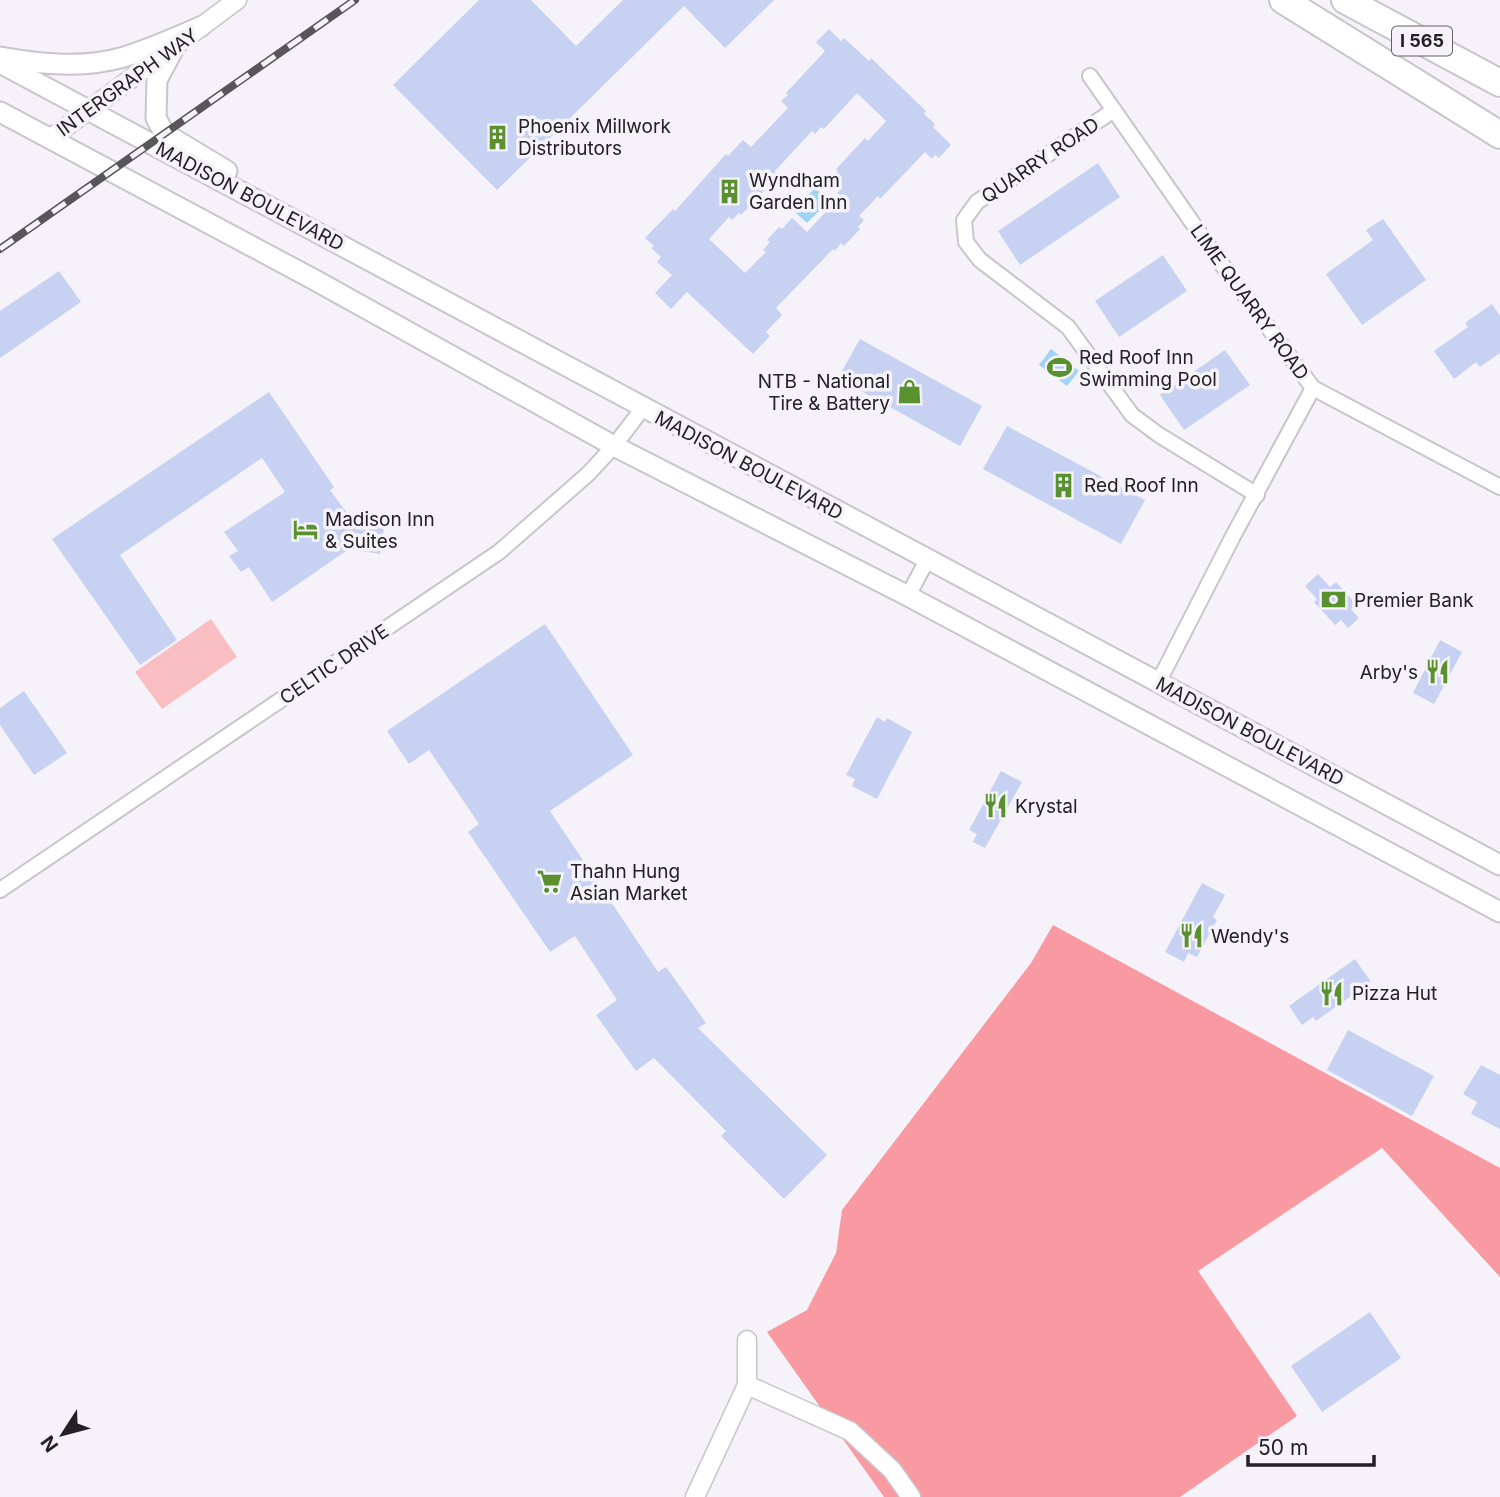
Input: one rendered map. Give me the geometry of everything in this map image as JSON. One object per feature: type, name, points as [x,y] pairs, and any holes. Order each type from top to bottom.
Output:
[{"type":"highway","points":[[1283,0],[1500,135]]},
{"type":"highway","name":"I 565","points":[[1345,0],[1500,83]]},
{"type":"main road","points":[[0,57],[60,65],[94,63],[123,57],[200,27]]},
{"type":"main road","points":[[175,47],[157,80],[156,118],[164,133],[229,172],[286,217]]},
{"type":"main road","name":"MADISON BOULEVARD","points":[[0,63],[1500,864]]},
{"type":"main road","points":[[0,112],[313,279],[614,446],[908,596],[1500,912]]},
{"type":"street","name":"INTERGRAPH WAY","points":[[51,138],[237,0]]},
{"type":"street","name":"LIME QUARRY ROAD","points":[[1090,76],[1217,258],[1313,388],[1500,487]]},
{"type":"street","name":"QUARRY ROAD","points":[[1114,110],[977,202],[964,220],[966,242],[980,261],[1068,327],[1132,415],[1257,495]]},
{"type":"street","points":[[1158,683],[1313,388]]},
{"type":"street","name":"CELTIC DRIVE","points":[[0,891],[499,552],[588,474],[643,408]]},
{"type":"street","points":[[908,596],[928,560]]},
{"type":"street","points":[[695,1497],[747,1385],[747,1340]]},
{"type":"street","points":[[747,1385],[850,1431],[892,1471],[911,1497]]},
{"type":"shaded area","points":[[211,619],[237,657],[162,709],[135,672]]},
{"type":"shaded area","points":[[1053,925],[1500,1168],[1500,1277],[1382,1148],[1198,1271],[1297,1416],[1180,1497],[884,1497],[767,1332],[807,1310],[836,1253],[842,1210],[1031,963]]},
{"type":"water","points":[[815,188],[829,201],[807,223],[793,210]]},
{"type":"water","name":"Red Roof Inn Swimming Pool","points":[[1051,349],[1079,371],[1067,386],[1039,365]]},
{"type":"building","name":"Phoenix Millwork Distributors","points":[[479,0],[531,0],[576,46],[623,0],[774,0],[725,48],[684,6],[497,190],[393,85]]},
{"type":"building","name":"Wyndham Garden Inn","points":[[829,29],[841,41],[844,38],[869,61],[871,58],[926,111],[924,114],[935,124],[933,127],[951,145],[939,158],[935,155],[932,159],[925,152],[880,199],[878,196],[859,216],[864,220],[858,227],[860,229],[844,246],[841,243],[835,251],[833,249],[776,308],[782,315],[766,332],[770,336],[753,354],[687,292],[671,309],[655,293],[672,275],[657,262],[661,257],[645,238],[673,209],[675,211],[726,154],[728,156],[743,140],[751,147],[788,108],[781,101],[788,95],[786,93],[825,51],[816,42]],"holes":[[[857,93],[886,121],[868,141],[865,138],[836,169],[838,171],[830,179],[841,189],[837,193],[840,196],[807,232],[792,218],[767,240],[770,242],[763,250],[766,252],[745,273],[709,239],[729,217],[732,220],[739,213],[741,215],[772,183],[769,180],[775,171],[812,131],[815,134],[821,127],[824,129]]]},
{"type":"building","points":[[1098,163],[1120,197],[1020,265],[998,231]]},
{"type":"building","points":[[1383,219],[1426,280],[1362,325],[1326,274],[1373,240],[1366,230]]},
{"type":"building","points":[[1163,255],[1187,291],[1119,337],[1095,301]]},
{"type":"building","points":[[59,271],[81,302],[0,358],[0,311]]},
{"type":"building","points":[[1492,304],[1500,316],[1500,353],[1480,367],[1476,362],[1454,379],[1434,351],[1468,327],[1465,323]]},
{"type":"building","name":"NTB - National Tire & Battery","points":[[860,339],[982,406],[960,446],[838,378]]},
{"type":"building","points":[[1225,350],[1250,385],[1184,430],[1160,395]]},
{"type":"building","name":"Madison Inn & Suites","points":[[269,392],[334,487],[330,490],[355,524],[384,528],[380,554],[349,549],[272,602],[249,567],[241,572],[229,556],[238,551],[224,532],[285,492],[262,458],[120,555],[177,640],[140,665],[52,539]]},
{"type":"building","name":"Red Roof Inn","points":[[1007,426],[1145,500],[1121,544],[983,469]]},
{"type":"building","name":"Premier Bank","points":[[1318,574],[1330,587],[1336,582],[1356,604],[1351,609],[1359,618],[1348,628],[1341,620],[1335,625],[1314,602],[1317,599],[1305,586]]},
{"type":"building","points":[[545,624],[633,755],[550,811],[658,972],[666,967],[706,1023],[698,1028],[827,1155],[784,1199],[721,1136],[726,1131],[654,1058],[636,1071],[596,1015],[617,1000],[575,936],[550,952],[468,832],[479,824],[429,750],[409,764],[387,731]]},
{"type":"building","points":[[1440,640],[1462,652],[1434,704],[1413,693]]},
{"type":"building","points":[[24,691],[67,753],[34,775],[0,725],[0,708]]},
{"type":"building","points":[[877,717],[885,722],[887,718],[912,732],[877,799],[852,786],[855,779],[846,775]]},
{"type":"building","name":"Krystal","points":[[1001,771],[1022,782],[985,848],[973,842],[977,834],[969,830]]},
{"type":"building","name":"Wendy's","points":[[1202,883],[1225,895],[1213,917],[1217,920],[1197,957],[1188,953],[1184,962],[1165,952]]},
{"type":"building","name":"Pizza Hut","points":[[1355,959],[1371,982],[1316,1021],[1313,1017],[1302,1025],[1289,1006]]},
{"type":"building","points":[[1348,1030],[1434,1076],[1412,1116],[1327,1070]]},
{"type":"building","points":[[1481,1065],[1500,1075],[1500,1129],[1471,1114],[1477,1102],[1463,1094]]},
{"type":"building","points":[[1370,1312],[1401,1358],[1322,1412],[1291,1366]]},
{"type":"railway","points":[[0,249],[355,0]]},
{"type":"place","name":"Phoenix Millwork Distributors","points":[[498,137]]},
{"type":"place","name":"Wyndham Garden Inn","points":[[729,191]]},
{"type":"place","name":"Red Roof Inn Swimming Pool","points":[[1059,368]]},
{"type":"place","name":"NTB - National Tire & Battery","points":[[910,392]]},
{"type":"place","name":"Red Roof Inn","points":[[1064,485]]},
{"type":"place","name":"Madison Inn & Suites","points":[[305,530]]},
{"type":"place","name":"Premier Bank","points":[[1334,600]]},
{"type":"place","name":"Arby's","points":[[1438,672]]},
{"type":"place","name":"Krystal","points":[[995,806]]},
{"type":"place","name":"Thahn Hung Asian Market","points":[[550,882]]},
{"type":"place","name":"Wendy's","points":[[1191,936]]},
{"type":"place","name":"Pizza Hut","points":[[1332,993]]}]
